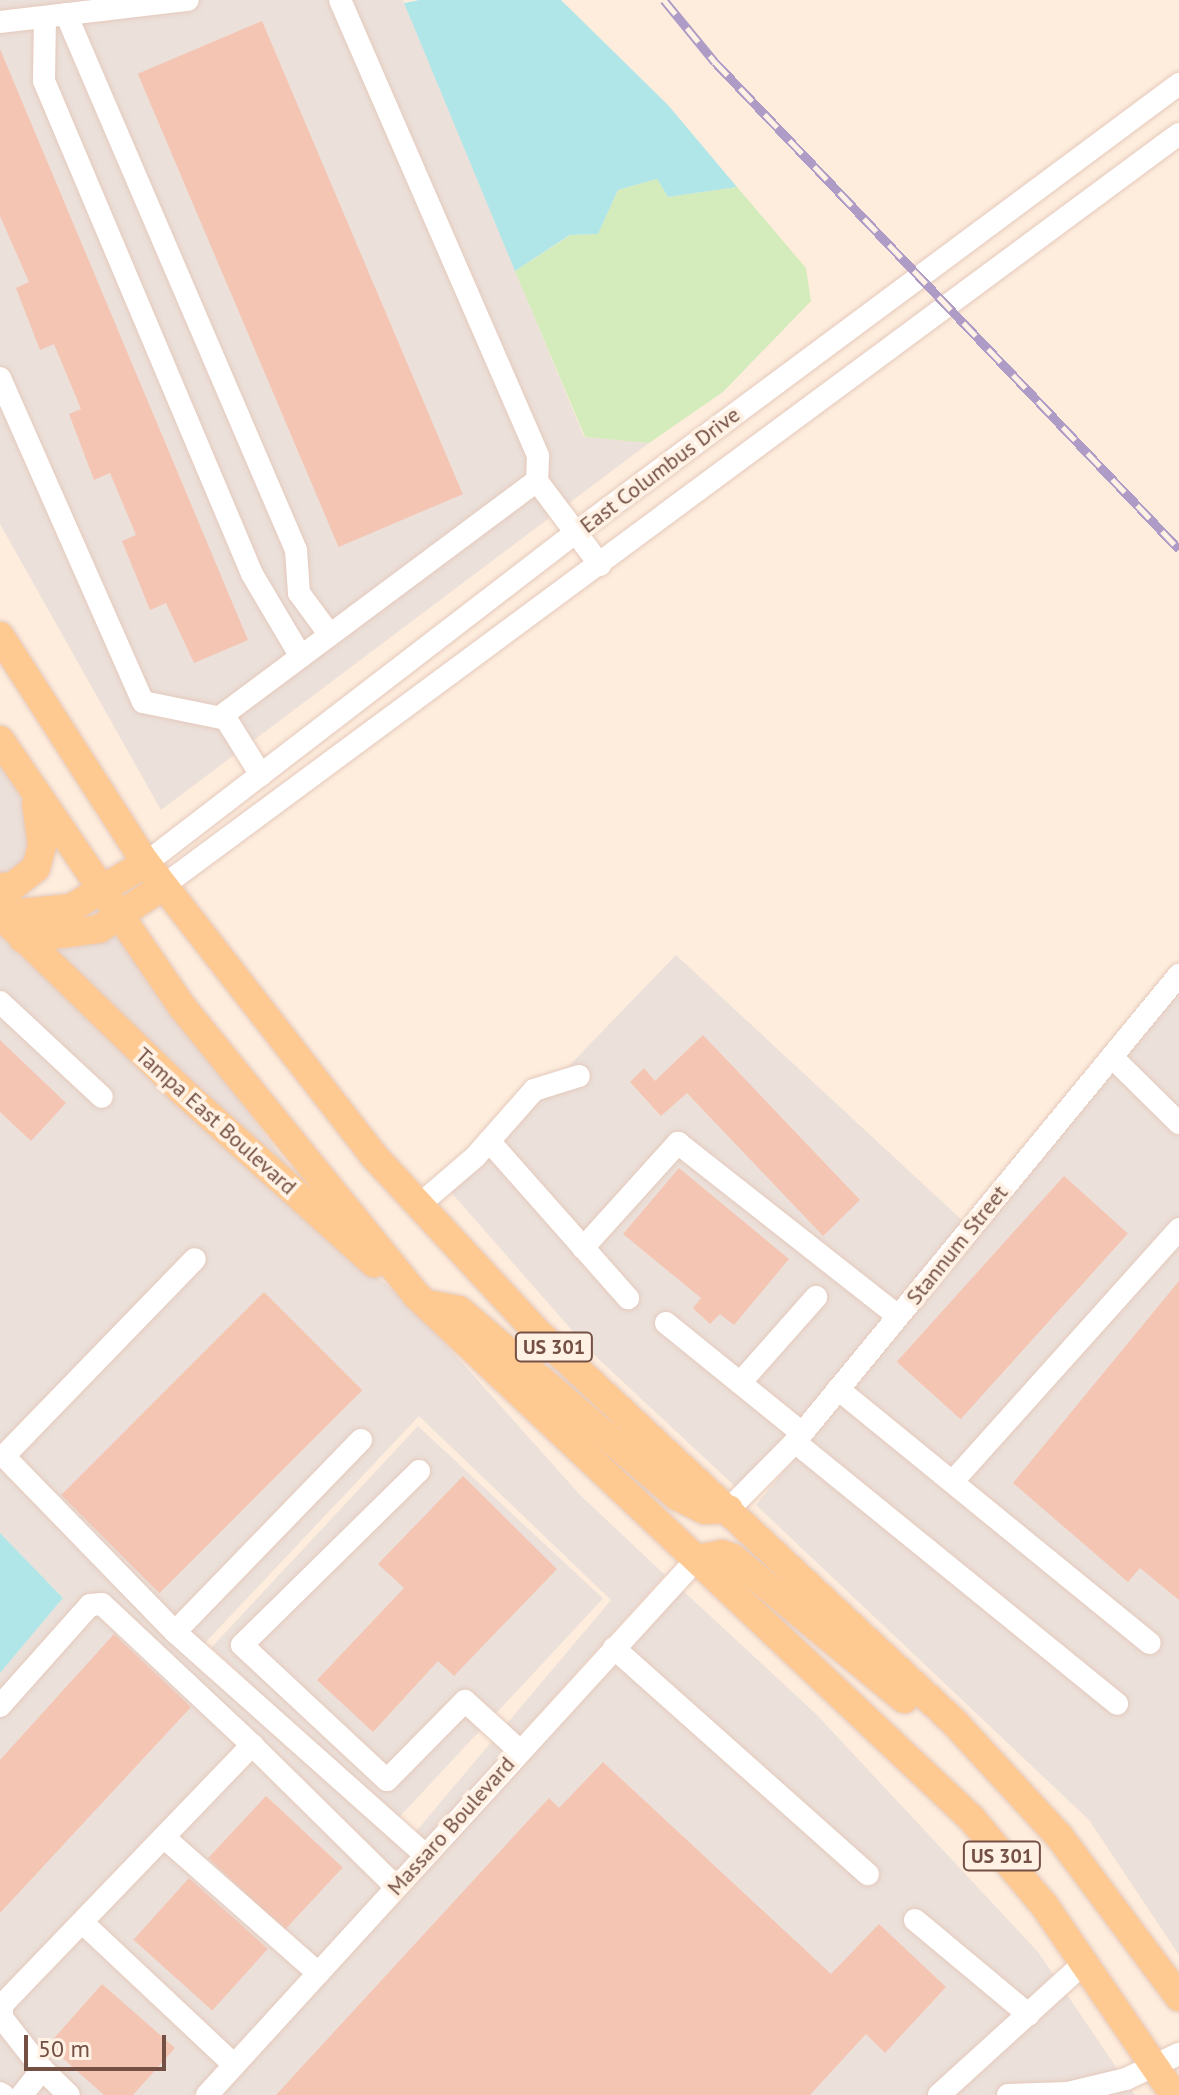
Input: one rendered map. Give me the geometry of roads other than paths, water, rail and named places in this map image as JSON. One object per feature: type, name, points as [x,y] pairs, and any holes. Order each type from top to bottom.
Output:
[{"type":"main road","name":"US 301","points":[[0,636],[154,874],[317,1089],[538,1333],[729,1509],[977,1746],[1117,1907],[1179,1997]]},
{"type":"main road","name":"US 301","points":[[0,740],[35,799],[118,917],[245,1087],[420,1299],[918,1762],[1044,1905],[1085,1962],[1169,2060],[1174,2095]]},
{"type":"main road","points":[[0,887],[13,886],[36,868],[42,846],[35,799]]},
{"type":"main road","points":[[0,906],[49,913],[154,874]]},
{"type":"main road","points":[[23,939],[72,937],[118,917],[154,874]]},
{"type":"main road","name":"Tampa East Boulevard","points":[[0,915],[193,1102],[420,1299]]},
{"type":"main road","points":[[420,1299],[459,1310],[677,1496],[705,1510],[729,1509]]},
{"type":"main road","points":[[697,1559],[722,1554],[733,1558],[954,1741],[977,1746]]},
{"type":"street","points":[[0,22],[146,2],[188,0]]},
{"type":"street","points":[[340,0],[538,456],[537,481],[600,565]]},
{"type":"street","points":[[56,16],[296,550],[299,593],[330,635]]},
{"type":"street","points":[[56,16],[44,81],[252,574],[301,657]]},
{"type":"street","name":"East Columbus Drive","points":[[154,874],[261,775],[575,533],[1179,84]]},
{"type":"street","name":"East Columbus Drive","points":[[154,874],[600,565],[1179,134]]},
{"type":"street","points":[[0,378],[143,702],[220,717],[261,775]]},
{"type":"street","points":[[220,717],[537,481]]},
{"type":"street","name":"Stannum Street","points":[[729,1509],[798,1437],[1179,975]]},
{"type":"street","points":[[0,1002],[102,1097]]},
{"type":"street","points":[[1112,1057],[1179,1123]]},
{"type":"street","points":[[419,1205],[489,1141],[534,1090],[579,1076]]},
{"type":"street","points":[[489,1141],[628,1298]]},
{"type":"street","points":[[583,1248],[678,1143],[898,1316]]},
{"type":"street","points":[[955,1479],[1179,1229]]},
{"type":"street","points":[[195,1259],[4,1456],[175,1632],[425,1855]]},
{"type":"street","points":[[740,1383],[816,1297]]},
{"type":"street","points":[[666,1323],[1117,1704]]},
{"type":"street","points":[[838,1389],[955,1479],[1149,1643]]},
{"type":"street","points":[[175,1632],[361,1440]]},
{"type":"street","points":[[419,1471],[242,1645],[387,1780],[465,1701],[520,1751]]},
{"type":"street","name":"Massaro Boulevard","points":[[207,2095],[697,1559]]},
{"type":"street","points":[[0,1706],[90,1605],[102,1604],[252,1745],[396,1887]]},
{"type":"street","points":[[614,1648],[868,1874]]},
{"type":"street","points":[[69,2095],[42,2069],[2,2018],[1,2004],[166,1839],[252,1745]]},
{"type":"street","points":[[166,1839],[318,1973]]},
{"type":"street","points":[[915,1920],[1029,2015]]},
{"type":"street","points":[[83,1923],[234,2065]]},
{"type":"street","points":[[939,2095],[1085,1962]]},
{"type":"street","points":[[1008,2095],[1068,2093],[1169,2060]]},
{"type":"street","points":[[22,2095],[42,2069]]},
{"type":"water","points":[[419,0],[561,0],[668,105],[737,187],[668,197],[657,179],[618,190],[598,234],[570,235],[515,271],[404,3]]},
{"type":"water","points":[[0,1533],[63,1598],[0,1673]]},
{"type":"railway","points":[[664,0],[715,62],[1179,549]]}]
